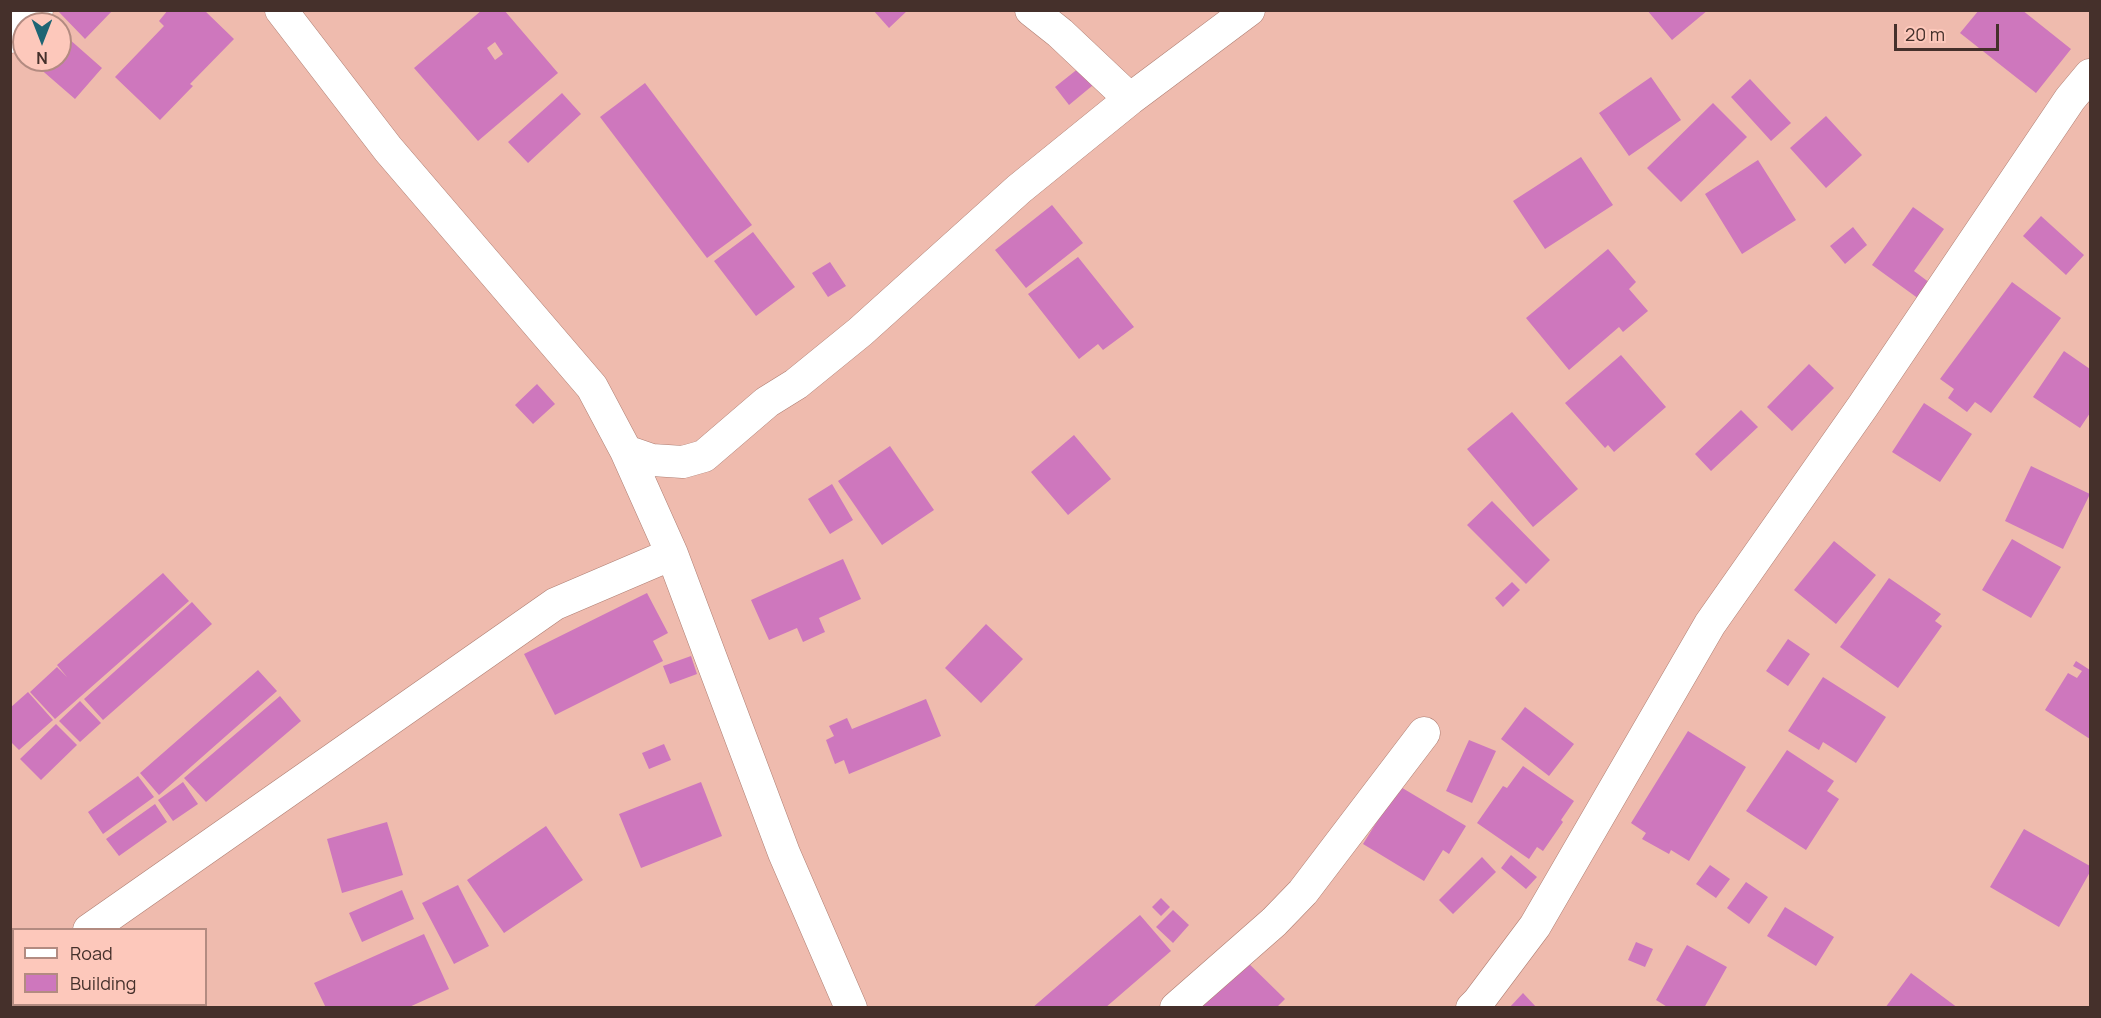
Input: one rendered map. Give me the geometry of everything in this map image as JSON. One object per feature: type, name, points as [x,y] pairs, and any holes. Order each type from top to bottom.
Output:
[{"type":"street","points":[[10,37],[37,10]]},
{"type":"street","points":[[281,10],[388,149],[592,387],[626,451],[672,554],[784,853],[851,1008]]},
{"type":"street","points":[[1031,10],[1060,33],[1130,99]]},
{"type":"street","points":[[626,451],[652,460],[683,462],[704,456],[767,402],[796,384],[860,332],[1018,189],[1130,99],[1249,10]]},
{"type":"street","points":[[1472,1008],[1535,926],[1710,624],[1863,406],[2070,99],[2091,75]]},
{"type":"street","points":[[92,928],[555,604],[672,554]]},
{"type":"street","points":[[1176,1008],[1274,922],[1303,892],[1424,732]]},
{"type":"building","points":[[57,10],[113,10],[85,39],[72,26],[72,12]]},
{"type":"building","points":[[168,10],[204,10],[234,39],[190,84],[193,86],[160,120],[115,77],[164,26],[159,21]]},
{"type":"building","points":[[482,10],[504,10],[558,73],[478,141],[414,68]],"holes":[[[495,42],[503,54],[495,60],[487,48]]]},
{"type":"building","points":[[873,10],[908,10],[889,28]]},
{"type":"building","points":[[1647,10],[1708,10],[1672,40]]},
{"type":"building","points":[[1979,10],[2022,10],[2071,49],[2036,93],[1960,33]]},
{"type":"building","points":[[72,42],[102,68],[75,99],[44,72],[72,72]]},
{"type":"building","points":[[1084,64],[1098,81],[1069,105],[1055,87]]},
{"type":"building","points":[[1651,77],[1681,120],[1629,156],[1599,113]]},
{"type":"building","points":[[1750,79],[1791,123],[1771,141],[1731,97]]},
{"type":"building","points":[[645,83],[752,225],[707,258],[600,117]]},
{"type":"building","points":[[562,93],[581,114],[528,163],[508,142]]},
{"type":"building","points":[[1713,103],[1747,137],[1681,202],[1647,168]]},
{"type":"building","points":[[1826,116],[1862,155],[1826,188],[1790,148]]},
{"type":"building","points":[[1581,157],[1613,205],[1545,249],[1513,201]]},
{"type":"building","points":[[1758,160],[1796,220],[1742,254],[1705,194]]},
{"type":"building","points":[[1052,205],[1083,243],[1026,288],[995,250]]},
{"type":"building","points":[[1913,207],[1944,229],[1914,271],[1930,283],[1919,299],[1872,265]]},
{"type":"building","points":[[2041,216],[2084,255],[2066,275],[2023,236]]},
{"type":"building","points":[[1853,227],[1867,245],[1845,264],[1830,246]]},
{"type":"building","points":[[753,232],[795,287],[756,316],[714,261]]},
{"type":"building","points":[[1608,249],[1636,282],[1629,289],[1648,311],[1623,332],[1619,327],[1569,370],[1526,318]]},
{"type":"building","points":[[1078,257],[1134,327],[1103,350],[1098,344],[1079,359],[1028,294]]},
{"type":"building","points":[[830,262],[846,286],[828,297],[812,273]]},
{"type":"building","points":[[2012,282],[2061,318],[1991,413],[1975,402],[1967,412],[1948,398],[1954,389],[1940,379]]},
{"type":"building","points":[[2064,351],[2090,369],[2090,413],[2080,428],[2033,397]]},
{"type":"building","points":[[1621,355],[1666,407],[1614,452],[1608,445],[1605,448],[1565,403]]},
{"type":"building","points":[[1809,364],[1834,388],[1792,431],[1767,407]]},
{"type":"building","points":[[537,384],[555,404],[533,424],[515,405]]},
{"type":"building","points":[[1924,403],[1972,434],[1940,482],[1892,452]]},
{"type":"building","points":[[1741,410],[1758,427],[1711,471],[1695,454]]},
{"type":"building","points":[[1512,412],[1578,489],[1533,527],[1467,449]]},
{"type":"building","points":[[1074,435],[1111,479],[1068,515],[1031,472]]},
{"type":"building","points":[[890,446],[934,510],[882,545],[838,481]]},
{"type":"building","points":[[2031,466],[2090,494],[2063,549],[2005,521]]},
{"type":"building","points":[[832,484],[853,520],[830,534],[808,499]]},
{"type":"building","points":[[1492,501],[1550,560],[1526,584],[1467,525]]},
{"type":"building","points":[[2012,539],[2061,567],[2031,618],[1982,590]]},
{"type":"building","points":[[1834,541],[1876,575],[1836,624],[1794,590]]},
{"type":"building","points":[[843,559],[861,599],[819,618],[825,632],[803,642],[797,628],[769,640],[751,600]]},
{"type":"building","points":[[163,573],[189,601],[55,719],[30,692],[57,667],[67,677],[57,665]]},
{"type":"building","points":[[1889,578],[1941,614],[1935,621],[1942,626],[1898,688],[1840,647]]},
{"type":"building","points":[[1512,582],[1520,590],[1503,607],[1495,598]]},
{"type":"building","points":[[647,593],[668,633],[653,641],[663,661],[555,715],[524,654]]},
{"type":"building","points":[[192,602],[212,624],[103,720],[84,699]]},
{"type":"building","points":[[986,624],[1023,659],[981,703],[945,668]]},
{"type":"building","points":[[1788,639],[1810,654],[1788,686],[1766,671]]},
{"type":"building","points":[[691,656],[697,674],[670,684],[663,666]]},
{"type":"building","points":[[2076,661],[2090,670],[2090,739],[2045,710],[2068,673],[2077,678],[2082,671],[2073,666]]},
{"type":"building","points":[[258,670],[277,691],[159,795],[140,773]]},
{"type":"building","points":[[1823,677],[1886,717],[1856,763],[1823,742],[1819,750],[1788,731]]},
{"type":"building","points":[[28,692],[53,720],[19,750],[10,741],[10,708]]},
{"type":"building","points":[[280,696],[301,721],[206,802],[184,778]]},
{"type":"building","points":[[926,699],[941,736],[849,774],[844,760],[835,764],[826,740],[834,736],[829,726],[847,718],[852,729]]},
{"type":"building","points":[[80,701],[101,723],[80,742],[59,721]]},
{"type":"building","points":[[1525,707],[1574,744],[1549,776],[1501,739]]},
{"type":"building","points":[[56,724],[77,745],[41,780],[20,759]]},
{"type":"building","points":[[1688,731],[1746,767],[1689,861],[1671,850],[1669,854],[1642,839],[1646,833],[1631,823]]},
{"type":"building","points":[[1469,740],[1496,751],[1472,803],[1446,791]]},
{"type":"building","points":[[664,744],[671,760],[649,769],[642,753]]},
{"type":"building","points":[[1787,750],[1834,781],[1827,791],[1839,799],[1806,850],[1746,811]]},
{"type":"building","points":[[1523,766],[1574,801],[1543,851],[1537,847],[1529,859],[1477,823],[1503,786],[1507,788]]},
{"type":"building","points":[[138,776],[154,797],[103,834],[88,812]]},
{"type":"building","points":[[183,782],[198,804],[173,821],[158,800]]},
{"type":"building","points":[[701,782],[722,836],[641,868],[619,814]]},
{"type":"building","points":[[1399,786],[1466,826],[1449,854],[1443,850],[1424,881],[1363,844]]},
{"type":"building","points":[[155,804],[167,822],[119,856],[106,839]]},
{"type":"building","points":[[387,822],[403,875],[342,893],[327,839]]},
{"type":"building","points":[[546,826],[583,880],[504,933],[467,880]]},
{"type":"building","points":[[2024,829],[2090,866],[2090,872],[2059,927],[1990,887]]},
{"type":"building","points":[[1511,855],[1537,877],[1526,889],[1501,868]]},
{"type":"building","points":[[1482,857],[1496,872],[1453,914],[1439,900]]},
{"type":"building","points":[[1710,865],[1730,879],[1716,898],[1696,884]]},
{"type":"building","points":[[1746,882],[1768,897],[1749,924],[1727,908]]},
{"type":"building","points":[[458,885],[489,946],[454,964],[422,903]]},
{"type":"building","points":[[402,890],[414,919],[362,942],[349,913]]},
{"type":"building","points":[[1161,898],[1170,907],[1161,916],[1152,907]]},
{"type":"building","points":[[1785,907],[1834,937],[1816,966],[1767,936]]},
{"type":"building","points":[[1173,910],[1189,925],[1173,943],[1156,927]]},
{"type":"building","points":[[1140,915],[1171,951],[1105,1008],[1032,1008]]},
{"type":"building","points":[[424,934],[449,989],[407,1008],[326,1008],[314,983]]},
{"type":"building","points":[[1636,942],[1653,949],[1645,967],[1628,960]]},
{"type":"building","points":[[1687,945],[1727,967],[1704,1008],[1669,1008],[1656,1000]]},
{"type":"building","points":[[1242,957],[1285,999],[1276,1008],[1191,1008]]},
{"type":"building","points":[[1911,973],[1958,1008],[1885,1008]]},
{"type":"building","points":[[1523,993],[1537,1008],[1509,1008]]},
{"type":"building","points":[[148,1006],[181,1006],[182,1008],[145,1008]]}]
